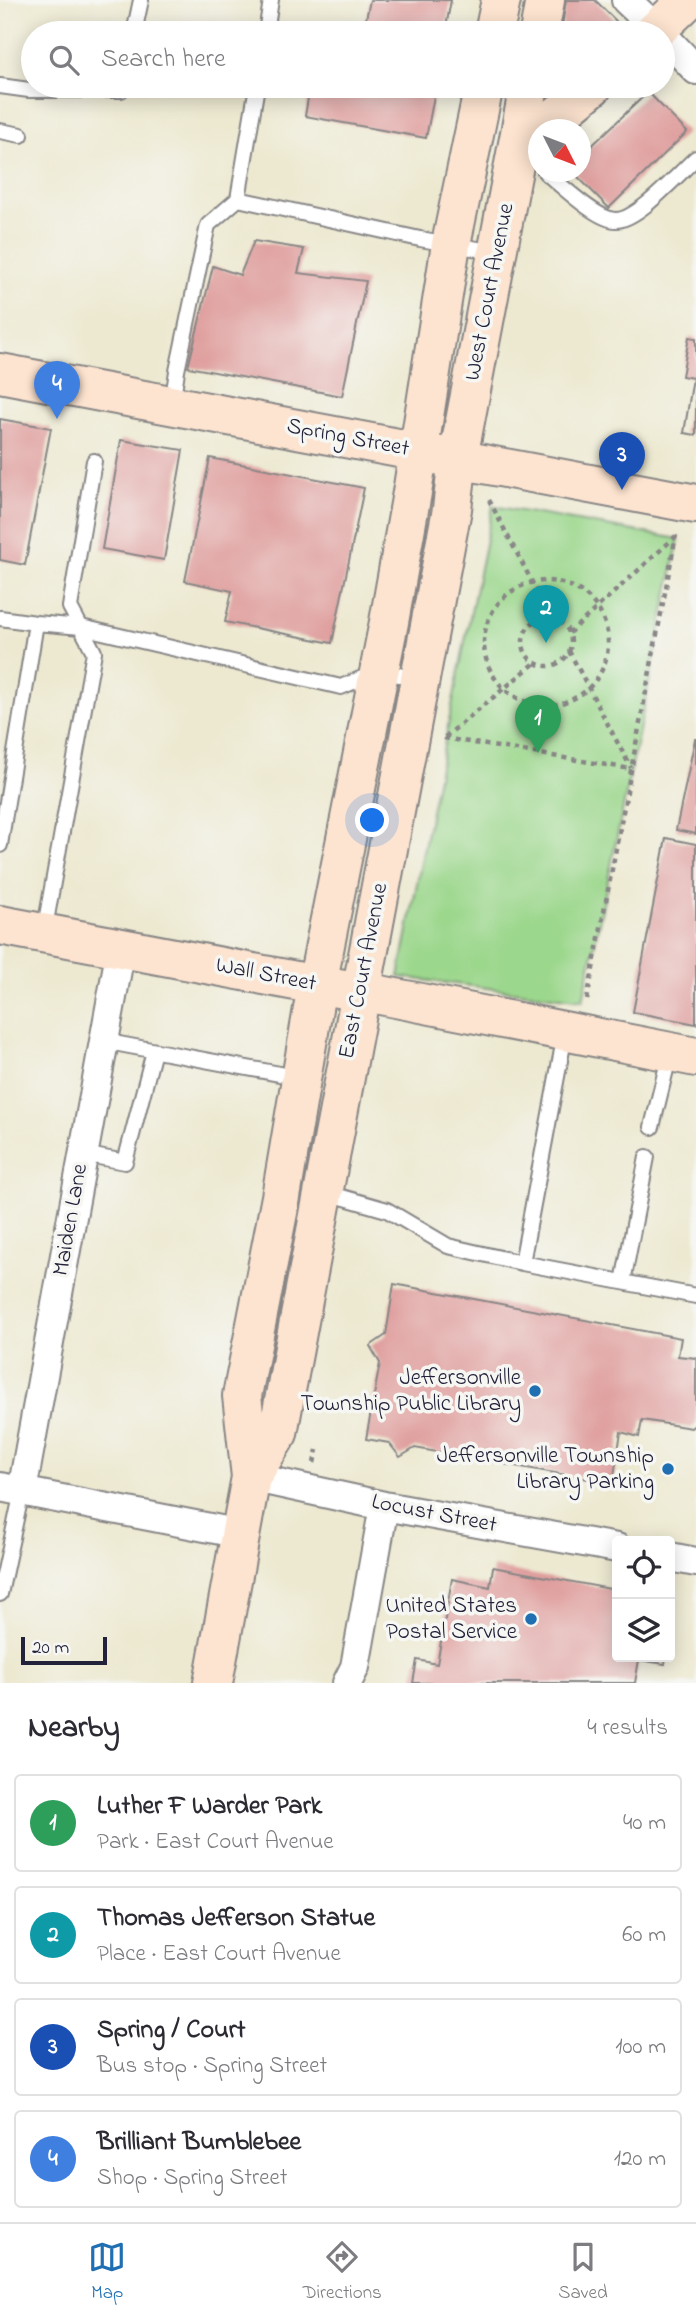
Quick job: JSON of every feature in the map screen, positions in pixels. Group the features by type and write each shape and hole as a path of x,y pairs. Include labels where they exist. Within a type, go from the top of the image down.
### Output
{"street":[{"path":"497,21 501,0"},
{"path":"541,21 545,0"},
{"path":"626,0 646,21"},
{"path":"669,21 688,0"},
{"path":"675,50 696,70"},
{"name":"West Court Avenue","path":"418,451 451,244 481,98"},
{"name":"West Court Avenue","path":"530,98 532,119"},
{"path":"562,119 582,98"},
{"name":"West Court Avenue","path":"458,458 497,252 528,165"},
{"name":"Spring Street","path":"0,373 696,504"},
{"name":"East Court Avenue","path":"213,1683 251,1477 242,1396 418,451"},
{"name":"East Court Avenue","path":"251,1477 278,1433 452,509 458,458"},
{"name":"Wall Street","path":"0,925 360,991 683,1055"},
{"name":"Maiden Lane","path":"11,1489 83,1154 121,948"},
{"name":"Locust Street","path":"251,1477 384,1506 612,1547"},
{"path":"11,1489 241,1534"},
{"path":"346,1683 355,1667 384,1506"},
{"path":"675,1558 696,1562"}],"lane":[{"path":"137,21 141,0"},
{"path":"268,21 271,0"},
{"path":"0,86 21,89"},
{"path":"172,405 208,225 238,199 255,98"},
{"path":"0,131 21,135"},
{"path":"568,182 601,215 616,220 633,215 696,158"},
{"path":"238,199 420,239 497,252"},
{"path":"44,934 94,652 70,607 94,461"},
{"path":"0,618 81,628 341,687 379,671 419,679"},
{"path":"0,845 36,623"},
{"path":"522,1264 566,1031"},
{"path":"103,1041 302,1079"},
{"path":"83,1154 125,1162 153,1051"},
{"path":"652,1127 683,1055"},
{"path":"623,1282 647,1157"},
{"path":"322,1192 387,1210 448,1246 522,1264 696,1296"},
{"path":"0,1594 11,1489"}],"path":[{"path":"489,500 551,618"},
{"path":"569,633 676,535 587,1000"},
{"path":"551,580 569,584 585,593 597,607 606,627 608,649 605,664 589,688 562,703 532,704 505,690 493,677 486,662 483,644 491,612 502,598 531,581 551,580"},
{"path":"551,618 559,621 569,633 569,651 566,657 555,665 535,663 529,659 523,645 525,631 536,620 551,618"},
{"path":"569,651 631,769"},
{"path":"535,663 444,738 631,769"}],"green space":[{"path":"493,506 679,539 583,1000 399,977"}],"building":[{"path":"370,0 451,0 447,21 366,21"},
{"path":"566,0 595,0 616,21 563,21"},
{"path":"308,98 434,98 426,138 305,116"},
{"path":"642,98 654,98 687,132 609,208 583,182 591,182 591,146"},
{"path":"254,241 304,249 298,273 366,281 342,396 188,367 213,266 240,275"},
{"path":"689,337 696,338 696,435 684,433 693,378 682,376"},
{"path":"0,419 51,428 25,565 0,560"},
{"path":"121,440 183,450 164,560 102,549"},
{"path":"210,458 364,488 332,643 225,622 232,591 185,581"},
{"path":"696,739 696,834 676,830"},
{"path":"666,838 696,844 696,1024 633,1012"},
{"name":"Jeffersonville Township Public Library","path":"394,1284 681,1338 678,1356 696,1358 696,1424 691,1428 642,1420 639,1437 621,1432 614,1476 605,1482 415,1448 400,1457 389,1443 366,1439 380,1363 370,1346 386,1335"},
{"name":"United States Postal Service","path":"493,1567 612,1589 612,1662 639,1662 635,1683 413,1683 417,1660 437,1664 452,1579 490,1587"}],"place":[{"name":"Brilliant Bumblebee","path":"57,419"},
{"name":"Spring / Court","path":"622,490"},
{"name":"Thomas Jefferson Statue","path":"546,643"},
{"name":"Luther F Warder Park","path":"538,753"},
{"name":"Jeffersonville Township Public Library","path":"535,1391"},
{"name":"Jeffersonville Township Library Parking","path":"668,1469"},
{"name":"United States Postal Service","path":"531,1619"}]}
